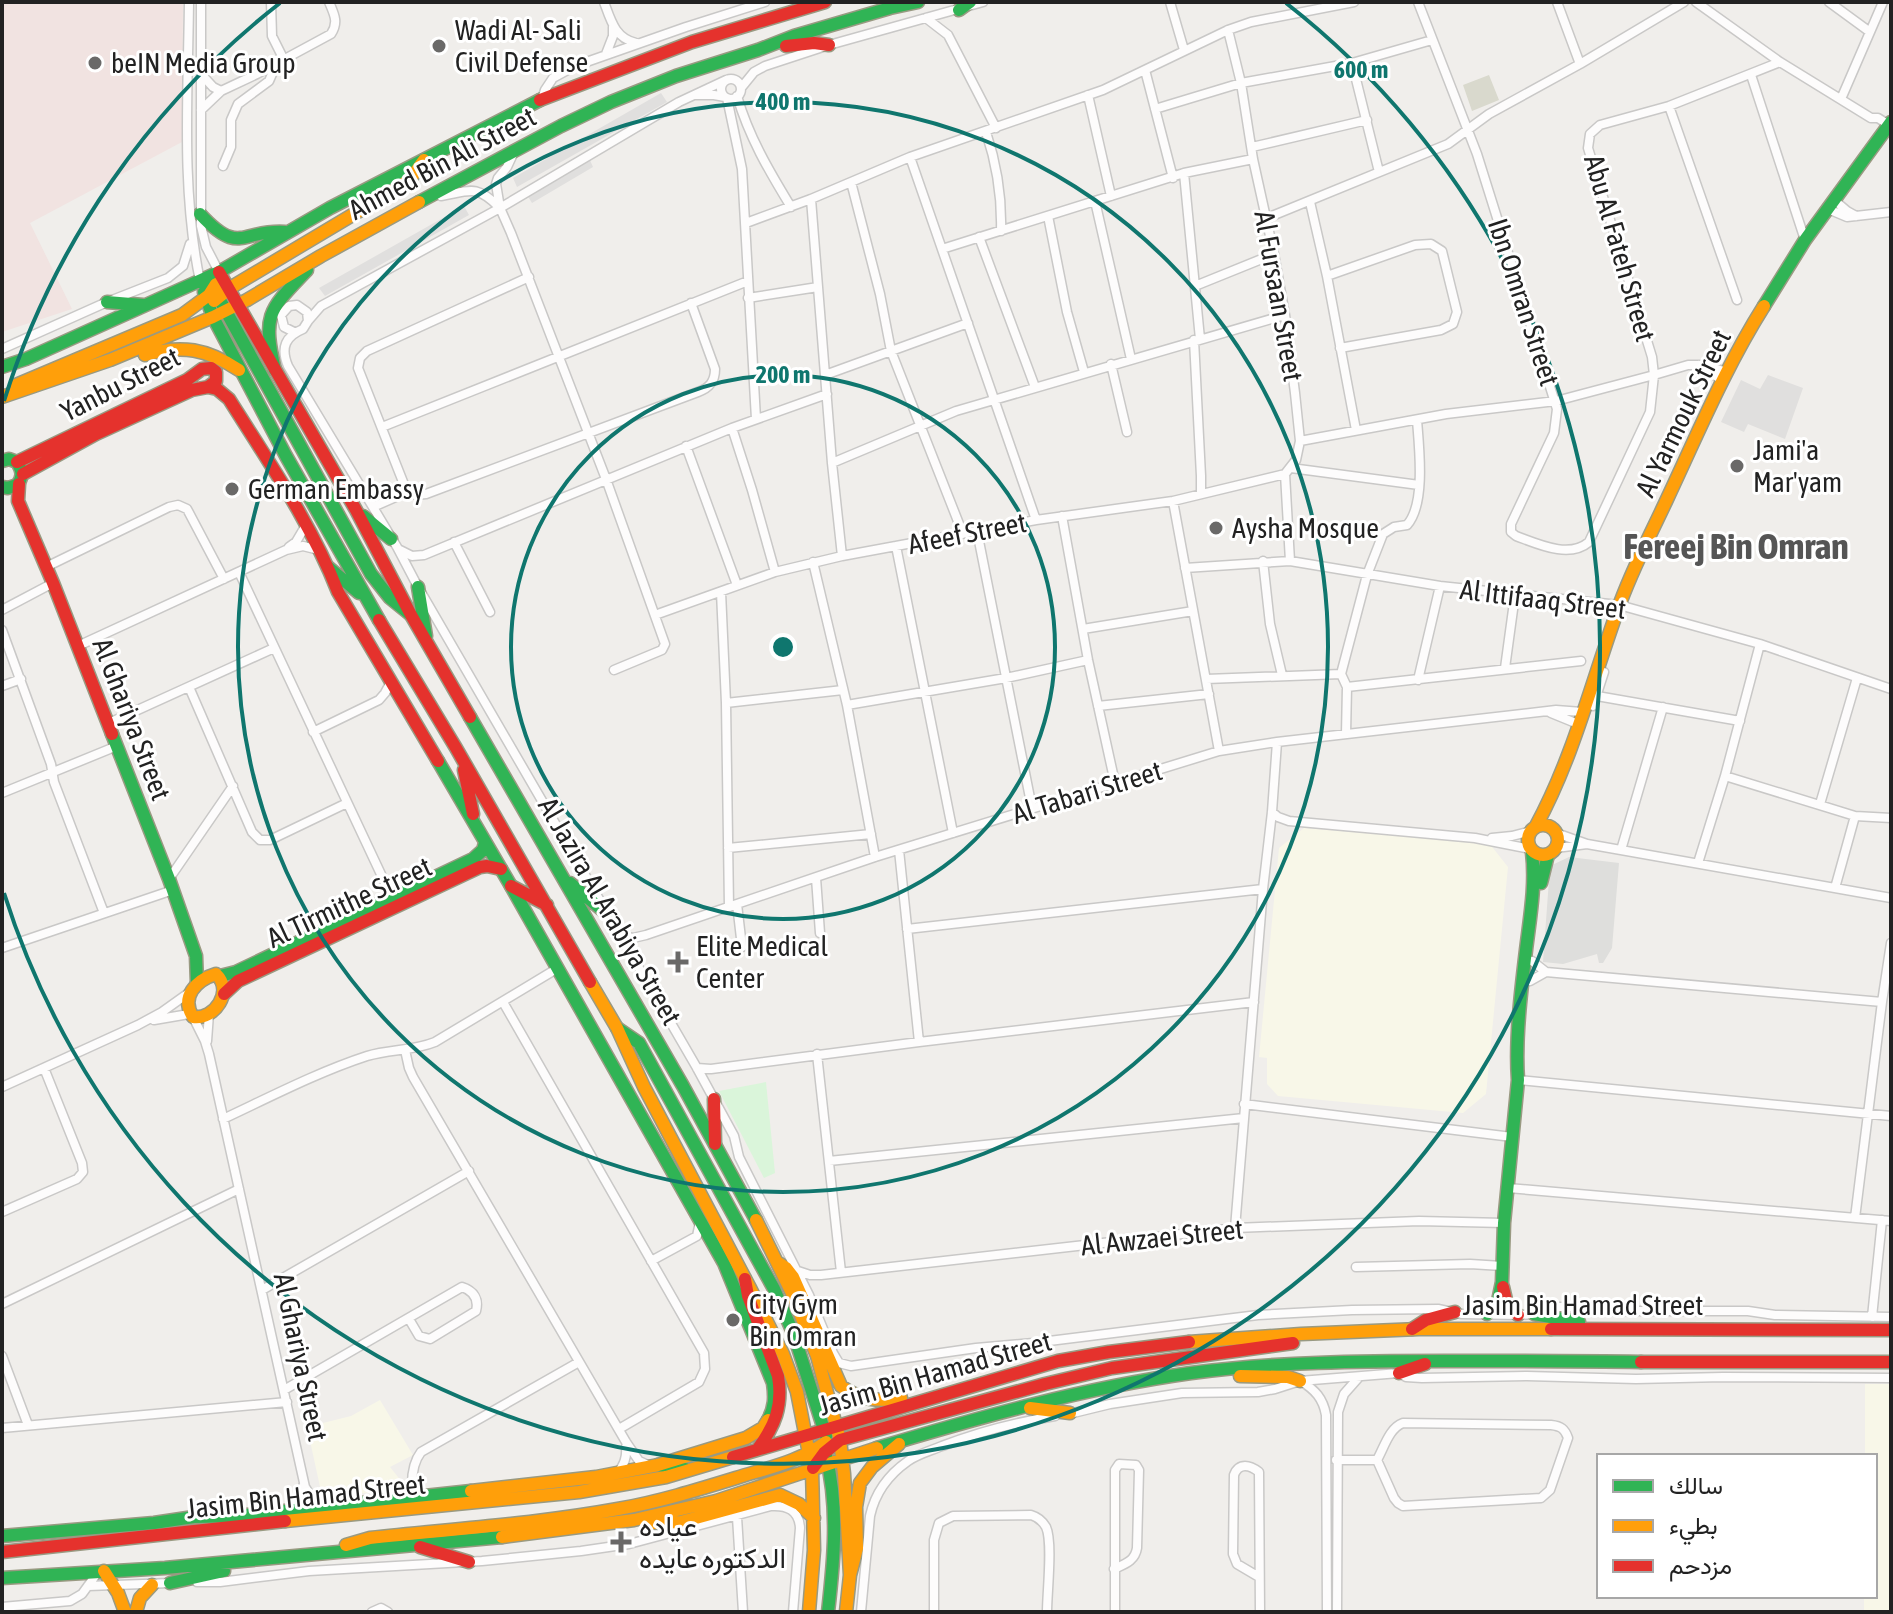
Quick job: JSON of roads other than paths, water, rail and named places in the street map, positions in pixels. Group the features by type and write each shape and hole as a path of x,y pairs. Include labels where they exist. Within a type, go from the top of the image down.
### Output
{"main road":[{"name":"Ahmed Bin Ali Street","path":"2,367 200,282 286,232 542,99 692,42 825,2"},
{"name":"Ahmed Bin Ali Street","path":"2,394 22,391 110,360 213,317 514,151 611,102 676,76 794,36 918,2"},
{"path":"758,50 799,44 829,45"},
{"name":"Al Yarmouk Street","path":"1534,829 1552,796 1584,714 1619,605 1725,376 1748,331 1805,240 1888,127"},
{"path":"2,394 28,379 182,315 212,294 230,288 401,186 427,157"},
{"path":"200,214 225,237 246,239 267,231 286,232"},
{"path":"275,370 267,327 272,310 321,256"},
{"path":"213,317 212,294 219,272"},
{"name":"Al Jazira Al Arabiya Street","path":"219,272 356,510 411,615 683,1086 759,1226 792,1293 817,1356 827,1444"},
{"path":"200,282 226,310 371,574 390,598 411,615"},
{"path":"107,302 143,305"},
{"name":"Al Jazira Al Arabiya Street","path":"213,317 239,370 368,602 617,1028 644,1087 783,1354 808,1435"},
{"path":"22,391 67,383 163,349 206,352 239,370"},
{"name":"Yanbu Street","path":"210,368 216,372 217,380 208,387 192,390 108,428 19,473 202,369 210,368"},
{"path":"208,387 224,393 234,405 297,509 338,592 511,886 701,1221"},
{"path":"286,456 297,509"},
{"path":"2,461 9,459 19,473 13,488 3,488"},
{"name":"Al Ghariya Street","path":"19,473 18,501 109,723 196,956 216,975"},
{"name":"Al Ghariya Street","path":"3,488 18,501"},
{"path":"356,510 394,543"},
{"path":"328,567 368,602"},
{"path":"416,582 426,639"},
{"path":"456,748 470,793 473,821"},
{"name":"Al Yarmouk Street","path":"1552,796 1554,831"},
{"path":"1487,1314 1498,1301 1502,1282 1512,1137 1541,879 1558,840 1554,831 1545,825 1534,829 1527,840 1535,869 1525,962 1518,1080"},
{"name":"Al Tirmithe Street","path":"224,994 238,981 473,859 483,850 485,843"},
{"path":"1531,850 1539,855 1552,852"},
{"name":"Al Tirmithe Street","path":"216,975 236,972 480,867 501,869"},
{"path":"562,875 607,914"},
{"path":"511,886 548,906"},
{"name":"Al Ghariya Street","path":"194,987 196,956"},
{"path":"216,975 226,987 224,994 209,1014 201,1018 191,1016 186,1003 194,987 203,978 216,975"},
{"path":"617,1028 639,1043 774,1289 794,1335 827,1444 833,1520 828,1612"},
{"path":"714,1099 715,1147"},
{"path":"683,1191 706,1202"},
{"name":"Jasim Bin Hamad Street","path":"2,1536 358,1504 618,1473 654,1466 746,1438 763,1428 772,1413 775,1399 773,1383 729,1274 701,1221"},
{"path":"777,1262 793,1277 837,1380 845,1390 860,1399 887,1401 990,1371 1022,1371"},
{"path":"745,1279 748,1296 778,1376 781,1400 777,1419 756,1452"},
{"path":"1502,1282 1507,1304 1518,1315"},
{"path":"1412,1329 1424,1319 1455,1312"},
{"path":"1534,1314 1587,1323 1598,1329"},
{"name":"Jasim Bin Hamad Street","path":"2,1578 248,1561 529,1534 634,1520 716,1501 812,1469 827,1444 1022,1371 1109,1352 1187,1342 1412,1329 1891,1330"},
{"path":"331,1552 370,1538 573,1516 639,1505 793,1461 827,1444 1045,1384 1112,1368 1308,1341 1348,1332"},
{"path":"1399,1373 1435,1360"},
{"name":"Jasim Bin Hamad Street","path":"843,1458 1022,1407 1114,1385 1192,1373 1324,1361 1891,1362"},
{"path":"1192,1373 1288,1377 1300,1381"},
{"path":"1022,1407 1070,1413"},
{"name":"Jasim Bin Hamad Street","path":"2,1552 579,1492 640,1483 808,1435 827,1444"},
{"path":"846,1612 857,1548 856,1507 860,1483 872,1467 906,1439"},
{"path":"827,1444 843,1458 850,1575"},
{"path":"654,1466 689,1470"},
{"path":"809,1612 814,1550 812,1469"},
{"path":"634,1520 681,1522 780,1495 799,1504 814,1518"},
{"path":"358,1504 376,1513"},
{"path":"205,1529 237,1516"},
{"path":"412,1544 469,1562"},
{"path":"170,1583 230,1570 248,1561"},
{"path":"101,1572 121,1598 125,1612"},
{"path":"136,1612 140,1598 152,1585"}],"street":[{"path":"189,2 188,182 192,236 200,282"},
{"path":"201,2 200,214 206,247 219,272"},
{"path":"223,166 231,147 231,120 238,104 269,81 280,62 272,36 271,2"},
{"path":"201,111 221,91 331,34 336,20 329,2"},
{"path":"604,2 613,26 623,38 638,43"},
{"name":"Ahmed Bin Ali Street","path":"542,99 553,78 575,66 765,2"},
{"path":"694,95 733,95 759,68 983,2"},
{"path":"1170,2 1184,50"},
{"path":"746,223 910,157 1088,95 1228,30 1251,22 1354,2"},
{"name":"Ibn Omran Street","path":"1418,2 1469,130 1556,401 1558,417 1554,433 1511,524 1511,532 1541,545 1569,551 1581,549"},
{"path":"1557,2 1580,64"},
{"path":"1696,2 1780,62 1871,118 1878,118 1888,127"},
{"path":"1829,2 1870,32"},
{"path":"1841,99 1883,2"},
{"path":"1267,218 1448,144 1489,114 1580,64 1680,3"},
{"path":"948,35 948,21 960,8"},
{"path":"926,18 948,35 996,128"},
{"path":"606,54 613,36 613,26"},
{"name":"Al Fursaan Street","path":"1228,30 1285,315 1300,441 1296,460 1288,471 1290,561"},
{"path":"1155,109 1241,83 1352,63 1432,40"},
{"name":"Abu Al Fateh Street","path":"1581,549 1589,542 1650,412 1654,375 1652,357 1588,148 1590,134 1600,125 1669,106 1780,62"},
{"path":"1352,63 1379,172"},
{"path":"1145,70 1173,178"},
{"path":"201,74 221,91"},
{"path":"1751,75 1805,240"},
{"path":"321,306 289,306 283,311 282,323 287,330 294,332 303,329 321,306 500,208 679,102 726,80 735,79 733,95 746,223 756,419"},
{"path":"726,80 721,90 733,95 758,149 791,207"},
{"path":"1088,95 1111,196"},
{"path":"1669,106 1737,300"},
{"path":"1252,147 1367,120"},
{"path":"986,132 997,169 1001,231"},
{"path":"514,151 507,167 496,180 500,208 606,479 665,644 662,650 614,670"},
{"path":"910,157 1036,520"},
{"path":"942,249 1184,173 1253,159"},
{"path":"1184,173 1195,286 1201,494"},
{"path":"851,182 880,294 891,351 963,534"},
{"path":"429,198 478,191 486,194 500,208"},
{"path":"811,199 842,556"},
{"path":"1095,201 1131,359"},
{"path":"1310,202 1356,430"},
{"path":"1831,204 1857,216 1891,212"},
{"path":"1048,216 1067,312 1084,372"},
{"path":"2,349 168,278 185,261 192,236"},
{"path":"979,237 1035,387"},
{"path":"1327,276 1415,245 1431,244 1442,251 1457,312 1453,324 1441,330 1340,348"},
{"path":"1195,286 1274,254"},
{"path":"407,492 358,368 360,358 367,351 529,277"},
{"path":"382,427 748,281"},
{"path":"748,298 818,287"},
{"path":"373,507 407,492 426,494 709,386 715,378 715,369 691,303"},
{"path":"304,308 308,321"},
{"path":"832,463 994,398 1285,315"},
{"path":"825,375 968,323"},
{"name":"Al Jazira Al Arabiya Street","path":"294,332 285,344 288,366 394,543 707,1085 734,1136 739,1157 798,1271 833,1353 842,1365"},
{"path":"1111,364 1127,432"},
{"path":"1300,441 1446,414 1556,401 1683,365 1698,365 1725,376"},
{"path":"394,543 412,556 424,555 686,446 827,394"},
{"path":"1346,734 1347,687 1341,674 1367,575 1383,534 1411,521 1419,485 1417,420"},
{"path":"732,428 775,572"},
{"path":"686,446 737,585"},
{"path":"1288,471 1419,485"},
{"name":"Afeef Street","path":"655,615 775,572 813,562 1036,520 1173,501 1288,471"},
{"path":"1173,501 1219,751"},
{"path":"46,567 178,505 187,509 224,579"},
{"path":"1062,516 1088,660 1115,783"},
{"path":"286,550 296,542 306,525"},
{"path":"977,531 1032,808"},
{"path":"454,542 490,612"},
{"path":"78,646 286,550 303,546 319,550"},
{"path":"896,546 953,833"},
{"path":"416,582 416,563 424,555"},
{"path":"1263,561 1270,624 1282,675"},
{"name":"Al Ittifaaq Street","path":"1185,568 1290,561 1440,586 1619,605 1760,644 1891,689"},
{"path":"813,562 847,705 875,857"},
{"path":"239,572 393,902"},
{"path":"2,610 53,583"},
{"path":"1418,680 1440,586"},
{"path":"721,592 728,848 733,905 742,947"},
{"path":"1505,668 1515,595"},
{"path":"1083,629 1193,611"},
{"path":"2,630 51,764 54,782 104,913"},
{"path":"1698,863 1760,644"},
{"path":"109,723 274,648"},
{"path":"847,705 1006,678 1088,660"},
{"path":"1347,687 1581,661"},
{"path":"1584,714 1597,696 1604,672"},
{"path":"1206,679 1341,674"},
{"path":"1820,804 1857,678"},
{"path":"2,686 21,679"},
{"path":"313,732 379,700 391,682"},
{"path":"189,687 252,832 260,840 270,840 347,803"},
{"path":"726,703 843,690"},
{"path":"1098,706 1209,694"},
{"path":"1597,696 1740,721"},
{"path":"1621,850 1663,707"},
{"name":"Al Tabari Street","path":"621,936 633,938 646,935 875,857 1219,751 1542,712 1564,710 1584,714"},
{"path":"1235,1228 1277,742"},
{"path":"2,793 117,746"},
{"path":"1725,776 1855,816 1891,818"},
{"path":"2,948 104,913 171,884 233,786"},
{"path":"1272,812 1289,821 1487,840 1531,850"},
{"path":"1835,888 1855,816"},
{"path":"1270,832 1289,821"},
{"path":"1487,840 1534,829"},
{"path":"1554,831 1587,844 1891,898"},
{"path":"728,848 871,834"},
{"path":"1552,852 1587,844"},
{"path":"899,850 919,1042"},
{"path":"816,878 820,933"},
{"path":"907,929 1263,889"},
{"path":"631,954 646,935"},
{"path":"1855,1218 1891,943"},
{"path":"1532,961 1546,972 1882,1002"},
{"path":"223,1119 361,1058 435,1042 558,968"},
{"path":"1530,981 1546,972"},
{"path":"2,1087 138,1025 170,1007 194,987"},
{"path":"503,1002 704,1353 705,1369 699,1382 619,1429"},
{"path":"697,1068 718,1068 1254,1002"},
{"name":"Al Ghariya Street","path":"209,1014 209,1054"},
{"path":"138,1025 163,1018 191,1016"},
{"name":"Al Ghariya Street","path":"191,1016 209,1054 307,1491 326,1507"},
{"path":"405,1050 413,1077 626,1442 639,1461 654,1466"},
{"path":"817,1054 841,1272"},
{"path":"2,1212 77,1179 83,1172 44,1068"},
{"path":"707,1085 710,1075 718,1068"},
{"path":"1518,1080 1891,1116"},
{"path":"1244,1104 1512,1137"},
{"path":"829,1161 1244,1118"},
{"path":"262,1290 469,1171"},
{"path":"1508,1188 1887,1221 1872,1317"},
{"path":"2,1304 239,1189"},
{"path":"651,1261 697,1236 701,1221"},
{"name":"Al Awzaei Street","path":"798,1271 821,1275 1235,1228 1419,1221 1504,1223"},
{"path":"1356,1267 1502,1266"},
{"path":"809,1295 821,1275"},
{"path":"284,1390 462,1287 475,1296 478,1304 476,1311 430,1339 419,1336 409,1319"},
{"name":"Jasim Bin Hamad Street","path":"842,1365 1258,1315 1438,1309 1462,1314 1518,1315 1534,1314 1550,1308 1577,1307 1612,1311 1748,1311 1775,1315 1891,1317"},
{"path":"2,1356 28,1425"},
{"path":"413,1498 412,1474 415,1460 421,1452 579,1362"},
{"path":"861,1612 870,1516 886,1481 911,1459 1022,1421 1182,1393 1258,1392 1300,1381 1399,1373 1406,1377 1422,1378 1891,1378"},
{"path":"1337,1612 1338,1419 1340,1403 1348,1387 1359,1377"},
{"path":"1300,1381 1315,1390 1325,1406 1327,1612"},
{"path":"2,1428 287,1402"},
{"path":"1403,1423 1551,1425 1559,1426 1568,1438 1550,1490 1536,1499 1403,1506 1394,1498 1377,1460 1393,1430 1403,1423"},
{"path":"618,1473 627,1455 626,1442"},
{"path":"1327,1460 1377,1460"},
{"path":"1114,1569 1130,1561 1136,1554 1139,1470 1133,1464 1119,1464 1116,1467 1114,1569 1115,1612"},
{"path":"1259,1577 1237,1564 1233,1554 1234,1475 1240,1466 1259,1472 1260,1612"},
{"name":"Al Ghariya Street","path":"290,1510 305,1483"},
{"path":"88,1586 220,1582 309,1571 469,1562 581,1551 629,1544 771,1506 789,1508 798,1517 800,1528 793,1612"},
{"path":"934,1612 934,1540 939,1523 953,1516 1031,1515 1044,1523 1049,1539 1047,1612"},
{"path":"737,1517 743,1612"},
{"path":"1327,1559 1337,1559"},
{"path":"2,1607 70,1601 82,1594 101,1572"},
{"path":"372,1612 381,1608 388,1612"}],"place":[{"name":"Wadi Al- Sali Civil Defense","path":"439,46"},
{"name":"beIN Media Group","path":"95,63"},
{"name":"Jami'a Mar'yam","path":"1737,466"},
{"name":"German Embassy","path":"232,489"},
{"name":"Aysha Mosque","path":"1216,528"},
{"name":"Elite Medical Center","path":"678,962"},
{"name":"City Gym Bin Omran","path":"733,1320"},
{"name":"عياده الدكتوره عايده","path":"621,1542"}],"district":[{"name":"Fereej Bin Omran","path":"1736,546"}]}
